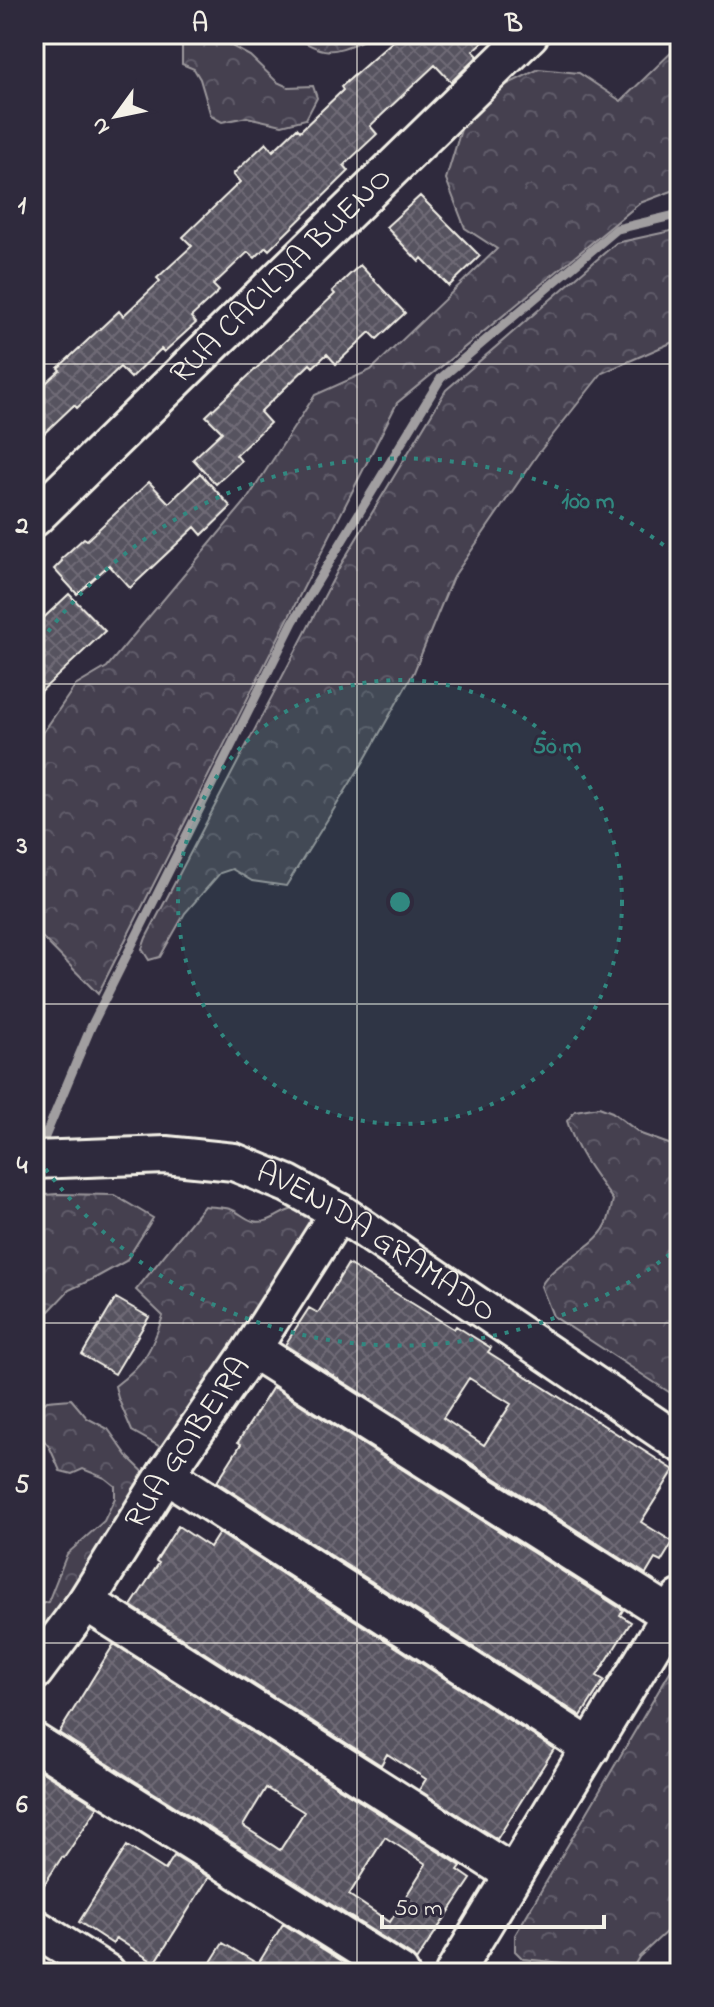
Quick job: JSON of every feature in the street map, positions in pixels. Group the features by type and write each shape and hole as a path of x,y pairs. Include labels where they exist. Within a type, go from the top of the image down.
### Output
{"street":[{"name":"RUA CACILDA BUENO","path":"34,518 530,34"},
{"name":"AVENIDA GRAMADO","path":"48,1160 166,1155 234,1162 288,1184 339,1212 680,1443"},
{"name":"RUA GOIBEIRA","path":"34,1672 86,1602 166,1474 252,1349 339,1212"},
{"path":"252,1349 675,1606 454,1973"},
{"path":"166,1474 591,1748"},
{"path":"86,1602 513,1874"},
{"path":"34,1742 400,1973"},
{"path":"34,1927 107,1973"}],"green space":[{"path":"187,34 210,34 250,56 277,82 288,87 313,86 317,98 306,119 282,125 247,117 222,122 211,116 200,79 194,69 182,64 182,39"},
{"path":"292,34 373,34 339,49 323,50"},
{"path":"680,44 680,188 640,203 397,403 98,994 34,929 34,741 40,737 75,686 107,667 246,501 315,395 371,370 497,249 465,228 446,179 469,103 539,69 579,73 621,101"},
{"path":"680,229 680,339 602,373 537,455 452,579 414,672 364,761 286,886 252,881 232,869 220,873 185,913 160,957 149,960 142,949 146,938 340,566 446,390 616,243"},
{"path":"599,1107 612,1112 641,1134 680,1148 680,1389 675,1396 553,1316 541,1286 555,1269 600,1234 608,1219 613,1200 580,1152 567,1121 575,1111"},
{"path":"114,1195 153,1218 126,1261 69,1290 34,1327 34,1196"},
{"path":"204,1206 230,1209 250,1220 262,1222 293,1209 300,1210 314,1225 166,1450 132,1431 115,1386 146,1356 163,1316 136,1290"},
{"path":"71,1399 87,1418 108,1429 129,1458 156,1484 34,1686 34,1606 48,1602 67,1554 104,1521 115,1498 115,1486 105,1478 83,1469 72,1474 60,1471 50,1448 34,1428 34,1413 47,1401"},
{"path":"680,1659 680,1900 666,1932 639,1957 630,1973 576,1973 573,1964 523,1959 515,1951 515,1935"}],"building":[{"path":"401,34 492,34 473,51 478,56 451,82 435,65 370,126 377,134 344,165 349,171 269,250 266,247 255,258 248,252 213,285 219,291 191,317 196,323 164,352 161,349 131,378 120,367 34,443 34,394 119,311 123,316 160,281 157,278 192,246 183,237 240,182 233,174 266,143 273,151 297,128 300,131 343,90 341,87"},
{"path":"420,196 480,256 449,286 422,258 419,262 386,227"},
{"path":"360,265 405,313 377,339 370,332 336,364 327,354 313,367 310,364 260,412 270,423 236,455 241,461 216,484 193,459 222,432 206,416 335,294 332,291"},
{"path":"200,473 231,507 202,535 195,527 130,588 109,565 77,594 54,569 61,559 84,538 87,540 149,482 169,503"},
{"path":"69,594 105,631 34,698 34,627"},
{"path":"348,1264 491,1348 488,1352 674,1470 641,1522 673,1542 661,1562 655,1559 646,1574 285,1345 309,1308 318,1313","holes":["469,1378 511,1404 484,1445 443,1418"]},
{"path":"116,1298 149,1317 115,1374 82,1355"},
{"path":"273,1387 623,1610 620,1615 631,1622 597,1676 604,1680 581,1716 217,1482"},
{"path":"178,1526 210,1547 219,1533 554,1749 497,1839 419,1790 426,1779 387,1754 381,1765 131,1606"},
{"path":"114,1644 461,1866 458,1870 471,1879 416,1961 59,1733","holes":["266,1788 304,1812 280,1850 243,1826","385,1837 426,1864 390,1922 349,1895"]},
{"path":"36,1768 98,1807 34,1900 34,1771"},
{"path":"127,1846 165,1870 174,1856 209,1877 155,1963 116,1938 113,1944 79,1922"},
{"path":"283,1924 361,1973 204,1973 223,1943 258,1964"}],"waterway":[{"path":"39,1151 91,1027 293,622 441,378 617,229 680,214"}]}
